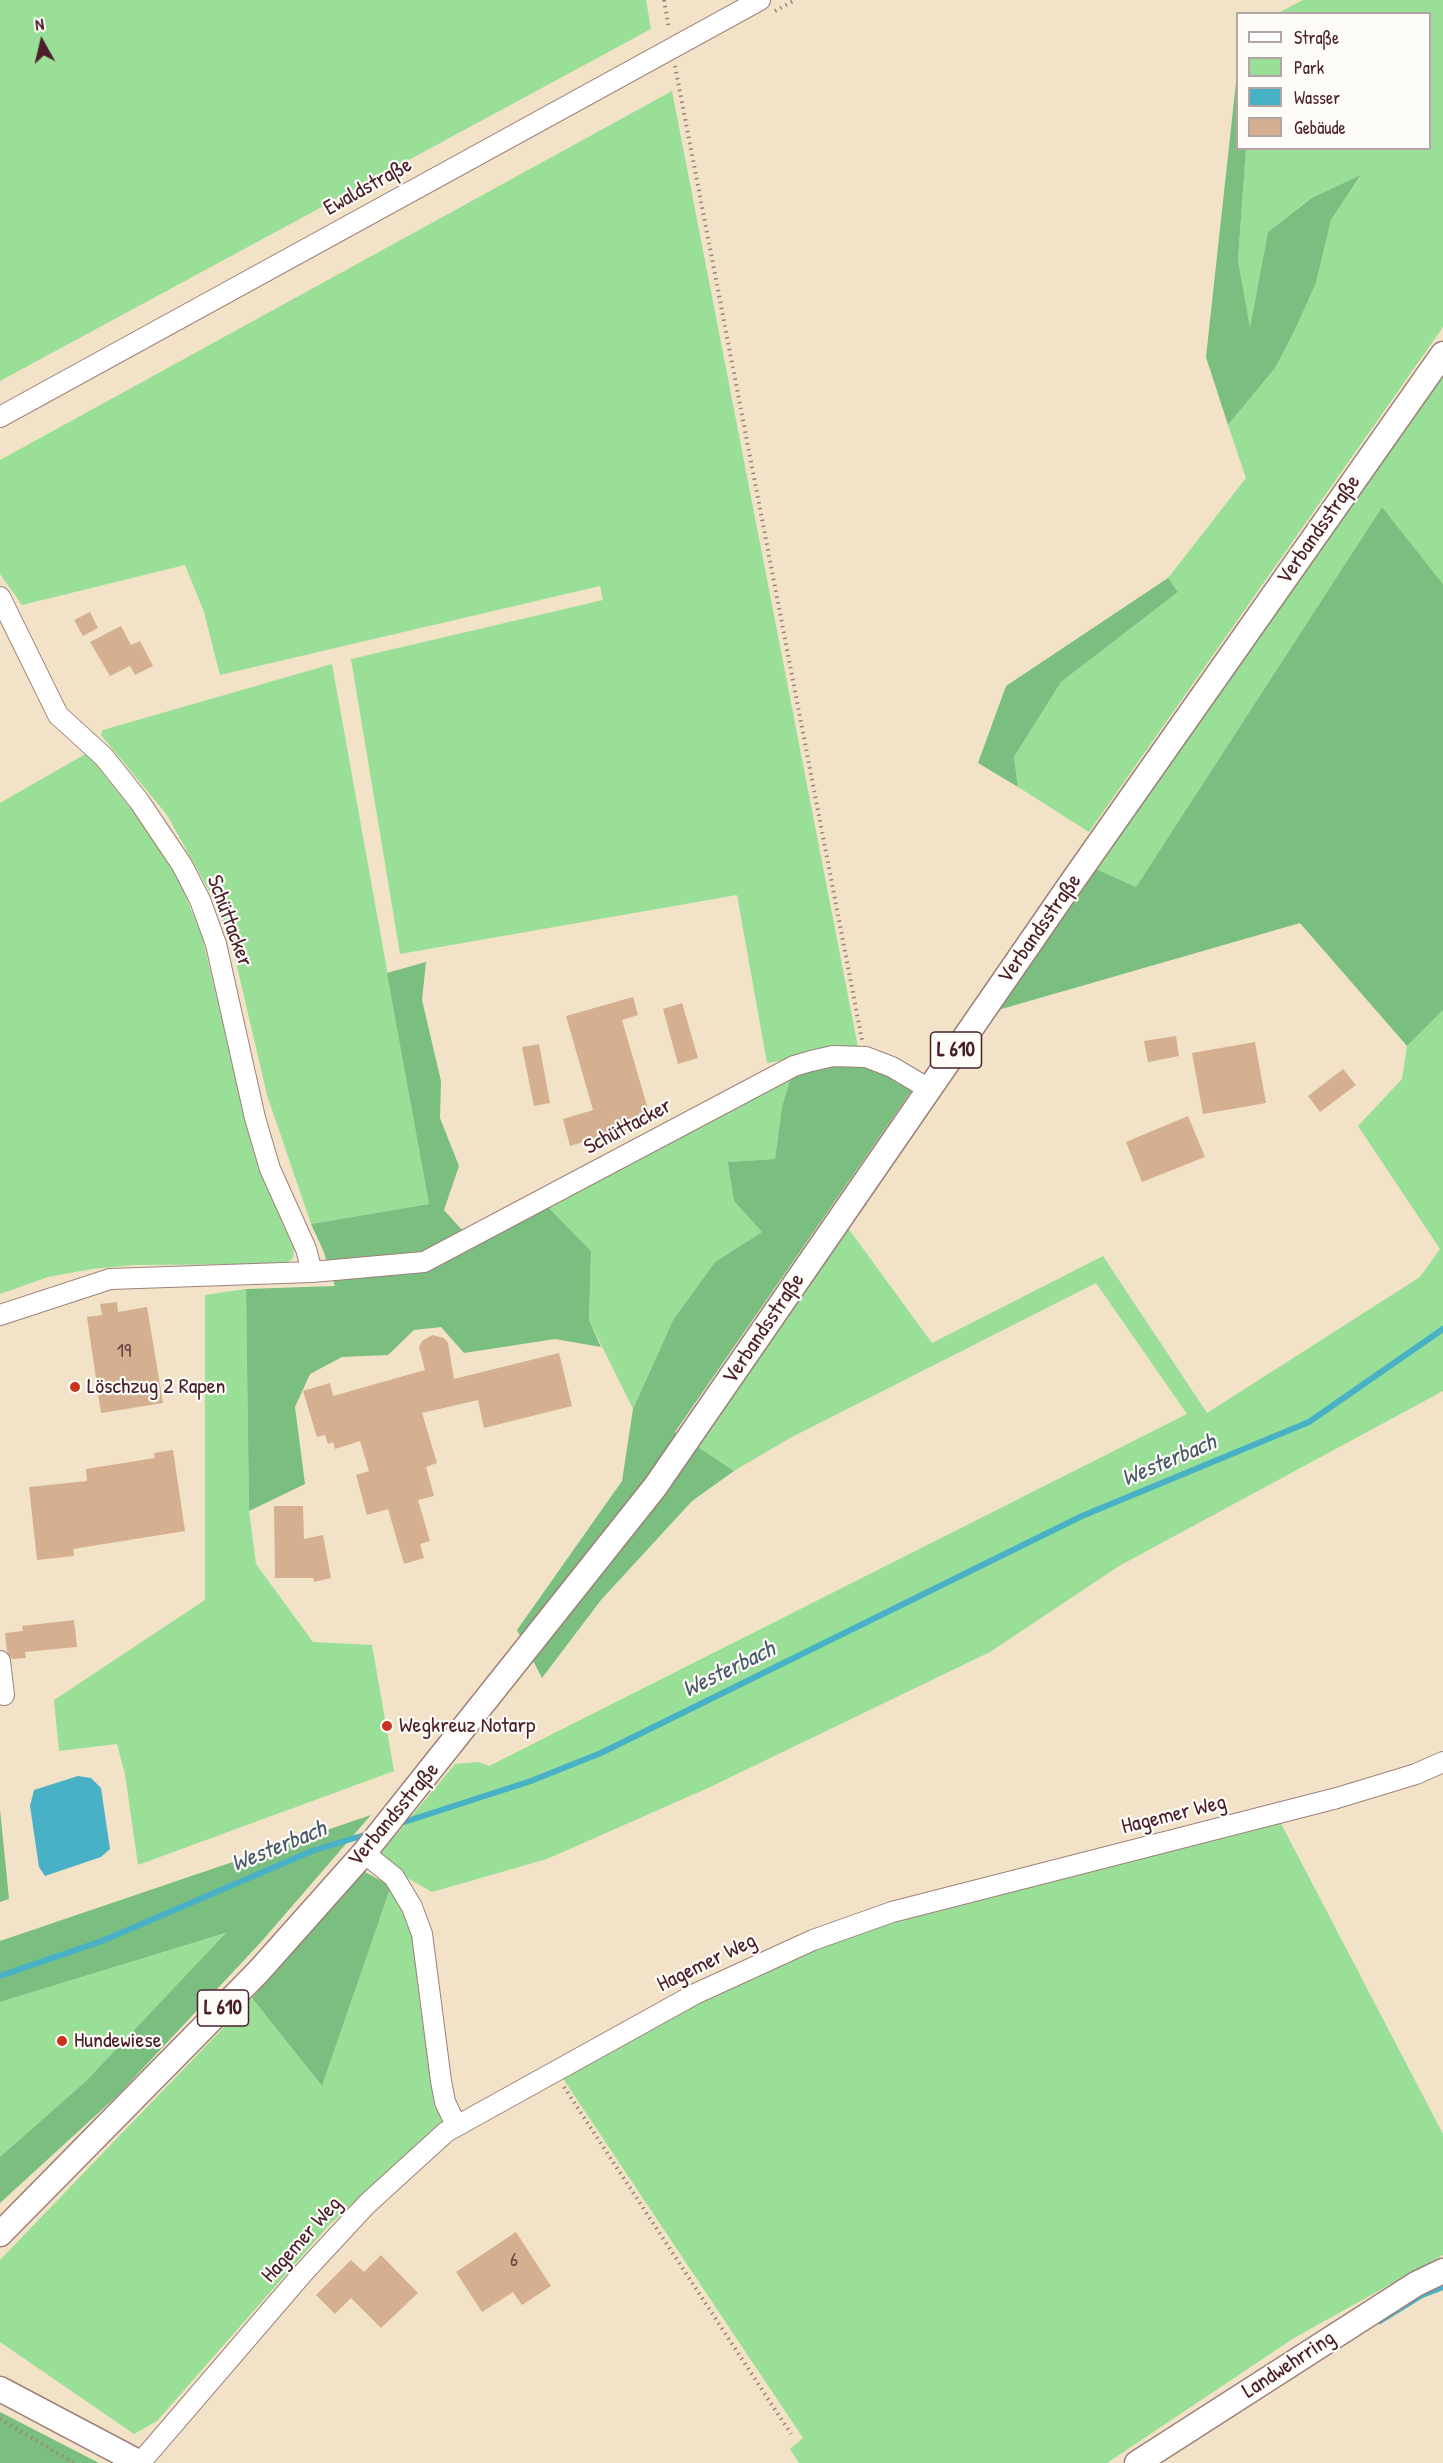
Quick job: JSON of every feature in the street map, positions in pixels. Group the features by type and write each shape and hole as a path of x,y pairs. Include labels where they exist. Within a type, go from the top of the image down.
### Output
{"main road":[{"name":"Verbandsstraße","path":"0,2234 259,1971 393,1817 656,1487 929,1089 1443,354"},
{"name":"Landwehrring","path":"1137,2463 1416,2284 1443,2271"},
{"path":"0,2389 140,2463"}],"street":[{"name":"Ewaldstraße","path":"0,417 760,0"},
{"name":"Schüttacker","path":"0,597 58,715 104,757 139,801 182,865 200,900 219,955 255,1118 270,1169 306,1249 312,1272"},
{"name":"Schüttacker","path":"0,1315 110,1280 312,1272 424,1262 794,1066 833,1056 866,1057 892,1067 929,1089"},
{"path":"0,1661 4,1695"},
{"name":"Hagemer Weg","path":"140,2463 304,2272 359,2212 456,2125 695,1994 813,1940 882,1915 1336,1798 1416,1774 1443,1762"},
{"path":"370,1844 412,1907 422,1934 441,2081 445,2102 456,2125"}],"path":[{"path":"675,66 866,1057"},
{"path":"554,2071 791,2434"},
{"path":"0,2419 74,2463"}],"green space":[{"path":"0,0 646,0 651,29 0,381"},
{"path":"1303,0 1443,0 1443,327 1089,832 1018,787 1014,757 1061,682 1178,592 1168,578 1246,478 1228,425 1275,368 1316,283 1331,220 1361,176 1308,200 1268,232 1250,330 1238,260 1246,150 1431,150 1431,12 1280,12"},
{"path":"1236,82 1236,150 1246,150 1238,260 1250,328 1268,232 1310,199 1361,175 1331,220 1316,283 1275,368 1228,425 1206,357"},
{"path":"672,91 858,1047 767,1063 737,895 400,954 351,659 603,600 600,586 220,675 204,612 185,565 22,605 0,574 0,460"},
{"path":"1443,375 1443,584 1382,507 1136,887 1096,869"},
{"path":"1382,507 1443,584 1443,1010 1407,1046 1300,923 998,1010 1096,869 1136,887"},
{"path":"1168,578 1178,592 1061,682 1014,757 1018,787 978,763 1006,686"},
{"path":"332,664 429,1204 311,1224 267,1095 232,945 212,896 167,815 101,735 103,730"},
{"path":"87,753 153,837 178,878 202,936 253,1150 294,1249 293,1258 286,1264 136,1265 92,1269 48,1277 0,1294 0,803"},
{"path":"426,962 422,1000 441,1081 440,1118 459,1166 444,1210 463,1231 546,1205 591,1251 589,1320 601,1347 555,1339 464,1353 441,1327 414,1330 388,1355 342,1357 310,1374 295,1407 305,1484 249,1511 246,1289 335,1286 323,1250 311,1224 429,1204 387,973"},
{"path":"1443,1010 1443,1391 1119,1566 990,1652 708,1788 547,1859 432,1892 404,1876 381,1853 455,1764 478,1762 489,1766 1187,1414 1096,1283 790,1438 734,1471 695,1446 848,1228 932,1343 1103,1256 1207,1413 1420,1277 1440,1249 1358,1126 1402,1079 1407,1046"},
{"path":"852,1061 878,1066 914,1087 675,1432 734,1471 692,1501 601,1600 542,1678 517,1630 622,1481 633,1409 673,1320 715,1262 762,1232 734,1201 728,1162 775,1159 782,1107 794,1066"},
{"path":"794,1066 782,1107 775,1159 729,1162 734,1201 762,1232 715,1262 673,1320 633,1409 589,1320 591,1251 546,1205"},
{"path":"246,1289 249,1511 256,1564 313,1642 372,1645 394,1771 138,1865 125,1774 117,1744 59,1751 54,1700 205,1600 205,1295"},
{"path":"0,1809 9,1899 0,1902"},
{"path":"371,1815 261,1942 118,2095 0,2203 0,2157 87,2080 226,1933 0,2002 0,1941"},
{"path":"1277,1816 1443,2134 1443,2255 1294,2338 1107,2463 799,2463 790,2449 803,2438 562,2077 699,1997 816,1945 894,1918"},
{"path":"363,1871 391,1886 322,2086 252,1998"},
{"path":"391,1886 417,1937 446,2121 330,2224 157,2421 134,2434 0,2342 0,2260 252,1998 322,2086"},
{"name":"Hundewiese","path":"227,1933 87,2080 0,2157 0,2002"},
{"path":"0,2412 99,2463 0,2463"}],"water":[{"path":"78,1776 91,1778 101,1788 110,1849 101,1857 45,1876 39,1867 30,1806 34,1790"}],"building":[{"path":"90,612 98,628 83,636 74,620"},
{"path":"121,626 131,645 140,641 153,666 135,675 130,666 110,676 90,642"},
{"path":"633,997 638,1015 622,1020 652,1123 570,1146 563,1119 593,1110 566,1016"},
{"path":"682,1003 698,1058 678,1064 663,1009"},
{"path":"1176,1036 1179,1056 1148,1062 1144,1041"},
{"path":"1255,1042 1266,1103 1203,1114 1192,1053"},
{"path":"539,1044 550,1103 534,1106 522,1047"},
{"path":"1343,1069 1356,1085 1320,1112 1308,1096"},
{"path":"1188,1116 1205,1157 1142,1182 1126,1142"},
{"name":"Löschzug 2 Rapen","path":"117,1302 118,1312 147,1307 163,1403 101,1413 87,1317 102,1315 100,1304"},
{"path":"432,1335 444,1338 448,1343 454,1379 559,1353 572,1406 484,1428 478,1400 422,1413 437,1463 426,1467 434,1496 418,1500 430,1541 420,1544 424,1558 404,1564 388,1509 367,1515 356,1475 369,1471 360,1441 335,1449 333,1442 328,1444 325,1435 317,1437 303,1391 330,1383 333,1396 425,1370 419,1347 422,1341"},
{"path":"173,1450 185,1531 73,1549 74,1556 37,1560 29,1487 87,1481 86,1469 155,1458 154,1453"},
{"path":"274,1506 303,1506 304,1539 323,1535 331,1578 314,1582 313,1578 275,1578"},
{"path":"74,1620 77,1647 25,1652 26,1658 12,1659 7,1651 5,1633 23,1631 22,1626"},
{"path":"516,2232 551,2286 522,2305 513,2292 482,2312 456,2272"},
{"path":"381,2255 418,2293 381,2328 351,2298 335,2314 316,2295 351,2260 364,2272"}],"waterway":[{"name":"Westerbach","path":"398,1824 531,1781 601,1753 1082,1516 1309,1422 1443,1329"},
{"name":"Westerbach","path":"0,1976 102,1941 312,1851 371,1833"},
{"path":"1380,2321 1422,2295 1443,2287"}],"place":[{"name":"Löschzug 2 Rapen","path":"75,1387"},
{"name":"Wegkreuz Notarp","path":"387,1726"},
{"name":"Hundewiese","path":"62,2041"}]}
